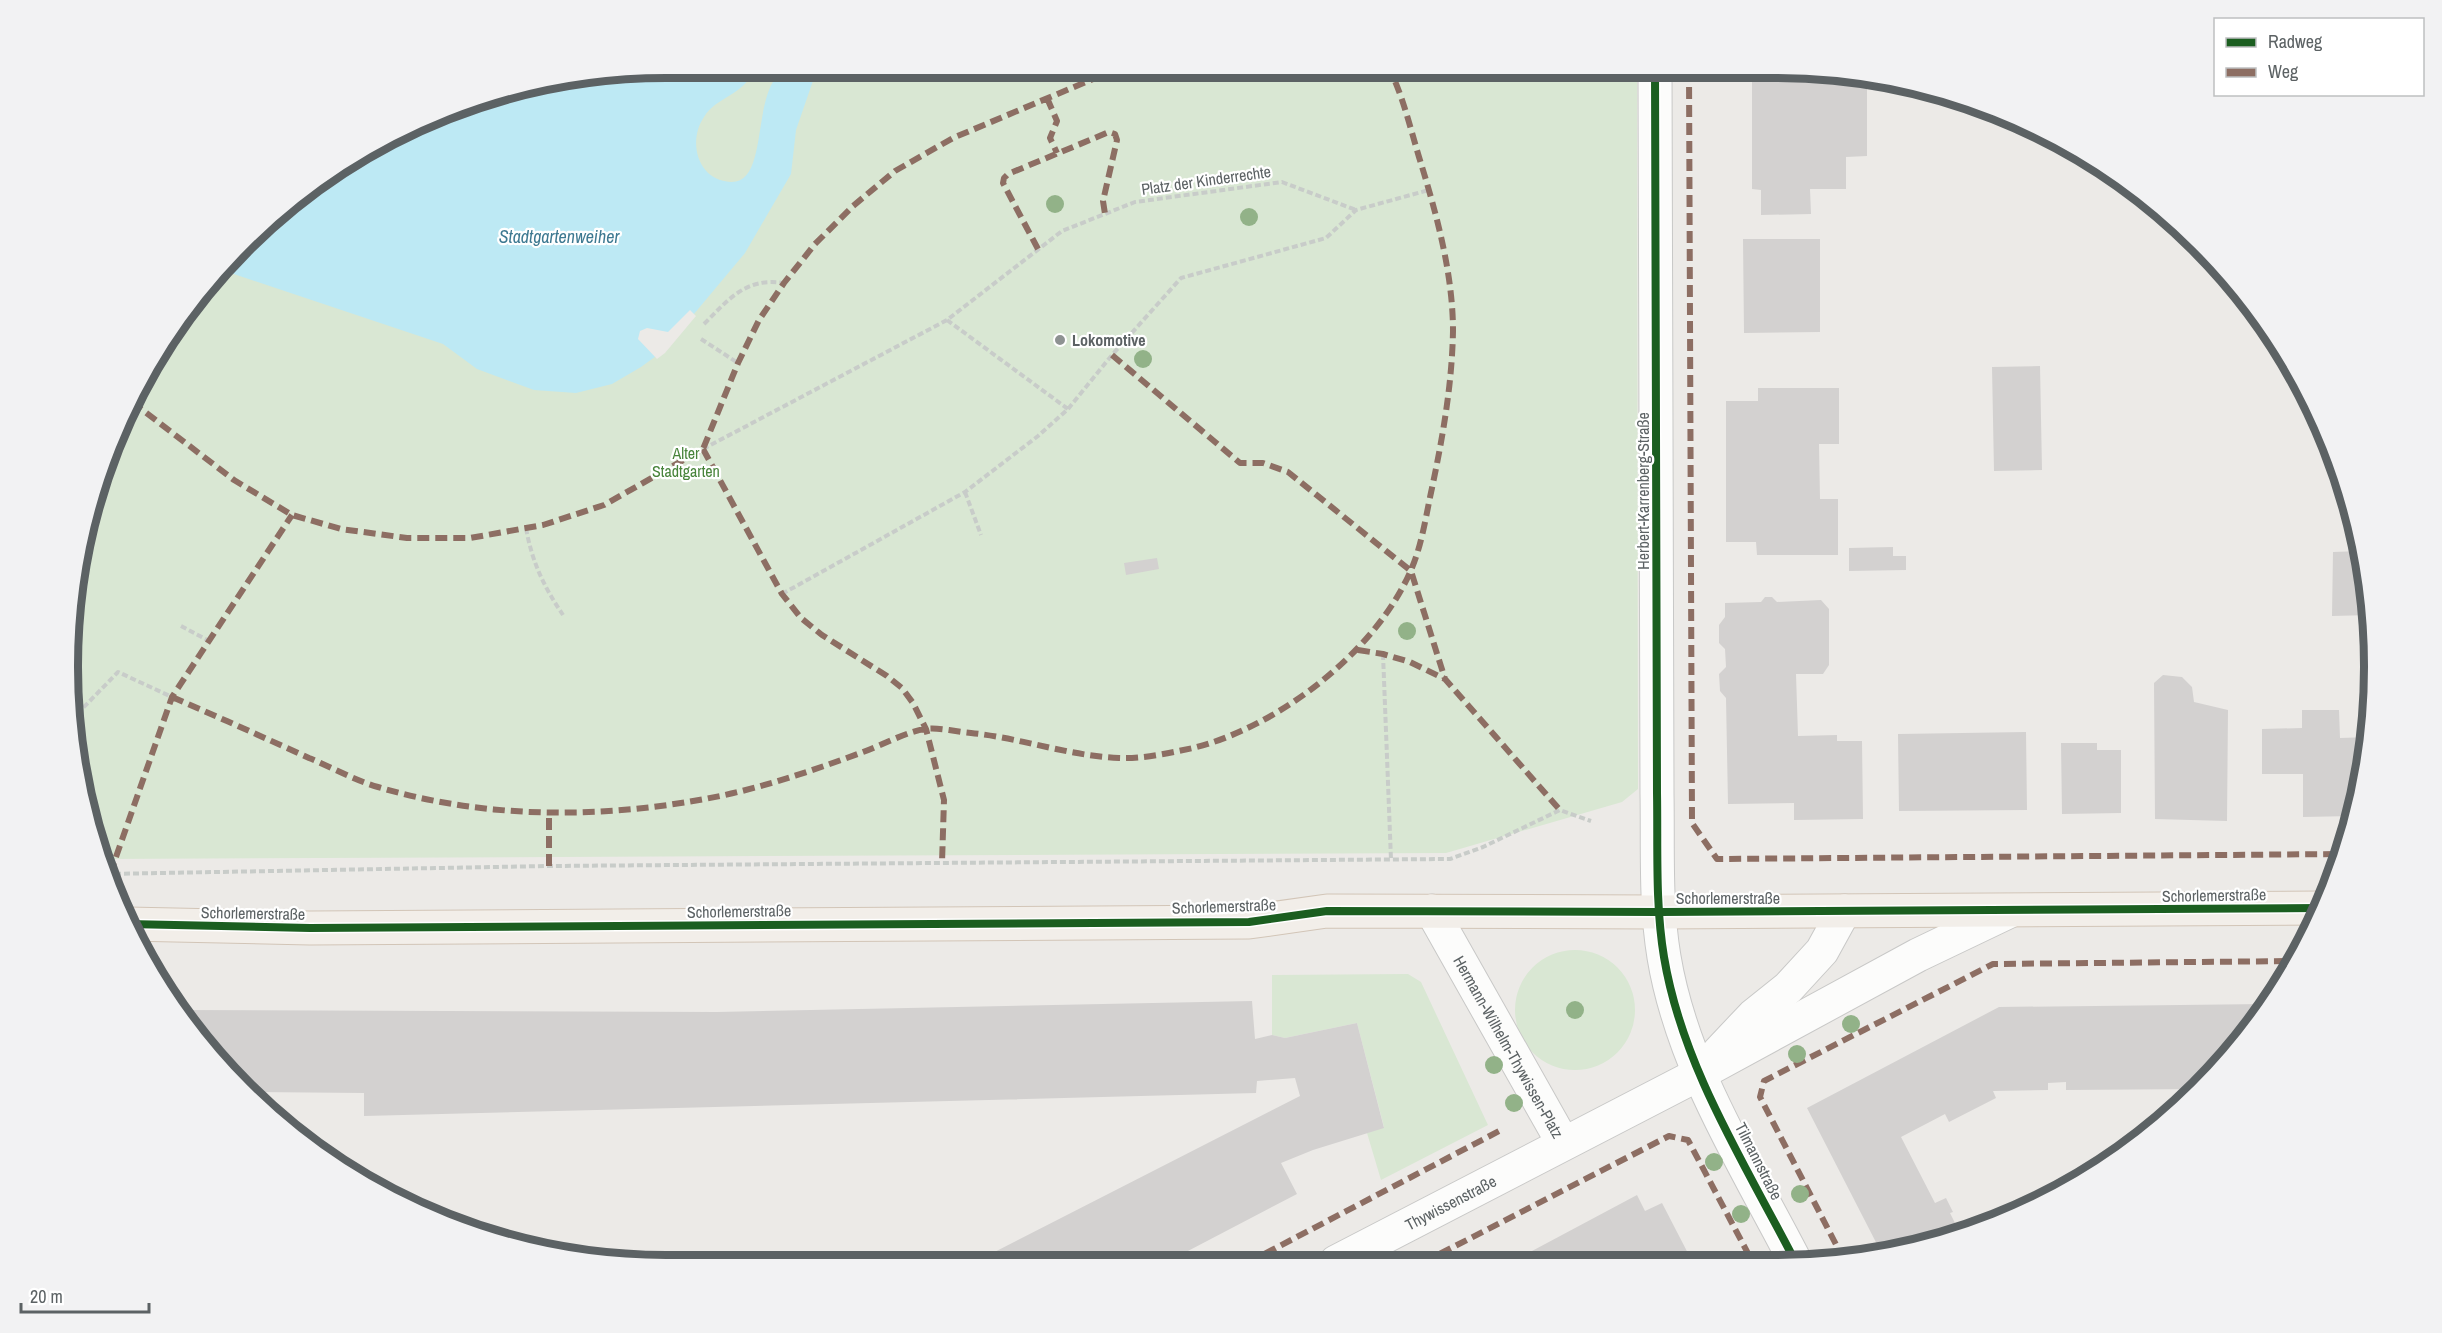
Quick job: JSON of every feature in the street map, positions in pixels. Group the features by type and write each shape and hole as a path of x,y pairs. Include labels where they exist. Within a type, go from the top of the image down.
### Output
{"main road":[{"name":"Schorlemerstraße","path":"138,924 322,928 1249,922 1327,911 1660,912 2312,908"}],"street":[{"name":"Herbert-Karrenberg-Straße","path":"1655,78 1657,781 1660,912"},
{"name":"Hermann-Wilhelm-Thywissen-Platz","path":"1432,911 1563,1143 1699,1074 1918,955 2010,910"},
{"name":"Hermann-Wilhelm-Thywissen-Platz","path":"1699,1074 1753,1016 1788,988 1822,951 1844,911"},
{"path":"1660,912 1664,956 1670,984 1699,1074"},
{"name":"Tilmannstraße","path":"1699,1074 1793,1255"},
{"name":"Thywissenstraße","path":"1349,1255 1563,1143"}],"path":[{"path":"782,594 966,492 1038,436 1068,409 1112,355 1181,278 1326,238 1356,210 1429,190"},
{"path":"704,324 747,286 768,280 784,283"},
{"path":"947,320 1068,409"},
{"path":"701,339 738,363"},
{"path":"966,492 981,535"},
{"path":"526,528 538,575 563,615"},
{"path":"181,626 209,641"},
{"path":"1383,654 1391,860"},
{"path":"79,707 82,709 118,672 172,697"},
{"path":"116,874 560,866 1450,859 1484,847 1560,810 1591,821"}],"green space":[{"name":"Alter Stadtgarten","path":"1637,78 1638,789 1622,802 1446,853 110,859 89,781 79,705 79,628 89,552 109,477 139,406 177,340 224,278 278,224 340,177 406,139 477,109 552,89 628,79"},
{"path":"1575,950 1598,955 1617,968 1630,987 1635,1010 1630,1033 1617,1052 1598,1065 1575,1070 1552,1065 1533,1052 1520,1033 1515,1010 1520,987 1533,968 1552,955"},
{"path":"1408,974 1421,982 1488,1125 1381,1180 1367,1133 1384,1127 1357,1023 1285,1038 1272,1035 1272,975"}],"water":[{"name":"Stadtgartenweiher","path":"750,78 737,91 709,110 699,127 696,138 696,148 703,168 720,180 731,182 744,178 752,167 763,110 768,92 775,78 814,78 796,130 791,174 745,253 663,351 641,367 612,384 576,393 534,390 477,369 443,344 229,272 278,224 340,177 406,139 477,109 552,89 590,83 628,79"}],"pier":[{"path":"690,310 696,316 665,353 657,359 638,339 640,331 647,328 668,332"}],"building":[{"path":"1752,78 1814,79 1867,85 1867,156 1846,157 1846,189 1810,189 1811,214 1761,215 1761,190 1752,189"},
{"path":"1743,239 1820,239 1820,332 1744,333"},
{"path":"2040,366 2042,470 1994,471 1992,367"},
{"path":"1758,388 1839,388 1839,444 1819,444 1820,499 1838,499 1838,555 1757,555 1756,542 1726,542 1726,401 1758,401"},
{"path":"1893,547 1893,556 1906,556 1906,570 1849,571 1849,548"},
{"path":"2353,551 2362,615 2332,616 2333,552"},
{"path":"1157,558 1159,569 1126,575 1124,563"},
{"path":"1765,597 1772,597 1777,602 1821,600 1829,609 1829,665 1823,674 1796,674 1798,736 1837,735 1837,741 1862,741 1863,819 1794,820 1794,803 1728,804 1726,698 1720,691 1719,674 1726,667 1725,649 1719,643 1719,625 1725,617 1725,603 1761,602"},
{"path":"2163,675 2182,677 2192,687 2194,702 2228,710 2227,821 2155,819 2154,683"},
{"path":"2302,710 2339,710 2340,738 2360,737 2345,816 2303,817 2303,774 2262,774 2262,729 2302,728"},
{"path":"2026,732 2027,810 1899,811 1898,734"},
{"path":"2061,743 2097,743 2097,750 2121,750 2121,813 2062,814"},
{"path":"1252,1001 1255,1039 1272,1035 1285,1038 1357,1023 1384,1128 1313,1150 1281,1163 1297,1194 1180,1255 989,1255 1300,1096 1295,1078 1257,1081 1256,1093 364,1116 364,1093 260,1092 224,1055 189,1010 717,1012"},
{"path":"2257,1004 2218,1055 2185,1089 2066,1090 2066,1082 2048,1083 2048,1090 1993,1091 1996,1098 1949,1122 1945,1114 1901,1137 1935,1203 1946,1198 1957,1226 1878,1246 1807,1108 1999,1007"},
{"path":"1637,1195 1645,1211 1662,1203 1689,1255 1524,1255"}],"marked path":[{"path":"139,407 234,480 292,515 341,529 407,538 470,538 543,525 604,505 703,449 738,363 759,320 784,283 815,244 853,206 895,171 953,138 1095,78"},
{"path":"172,697 378,787 462,806 548,812 634,809 720,796 792,777 925,729 990,735 1082,754 1128,758 1193,748 1225,738 1258,723 1321,682 1349,657 1374,629 1395,600 1411,570 1423,530 1446,410 1451,371 1452,309 1447,265 1431,199 1394,78"},
{"path":"1689,78 1692,823 1717,859 2334,854"},
{"path":"1047,98 1057,121 1050,138 1057,153"},
{"path":"1038,249 1003,183 1004,178 1008,174 1109,132 1115,134 1117,140 1103,201 1105,214"},
{"path":"1112,355 1240,463 1263,463 1288,472 1411,571 1445,679"},
{"path":"703,449 782,594 801,618 822,635 887,676 902,688 913,703 926,729 944,800 942,863"},
{"path":"113,866 172,697 292,515"},
{"path":"1358,650 1410,662 1445,679 1560,810"},
{"path":"549,814 549,866"},
{"path":"1840,1251 1760,1097 1764,1081 1993,964 2285,961"},
{"path":"1262,1255 1503,1129"},
{"path":"1438,1255 1669,1136 1688,1140 1749,1255"}],"cycle path":[{"path":"1655,78 1657,854 1661,937 1673,997 1700,1076 1736,1151 1792,1255"},
{"path":"138,924 310,928 1249,922 1327,911 1660,912 2312,908"}],"place":[{"name":"Lokomotive","path":"1060,340"}]}
